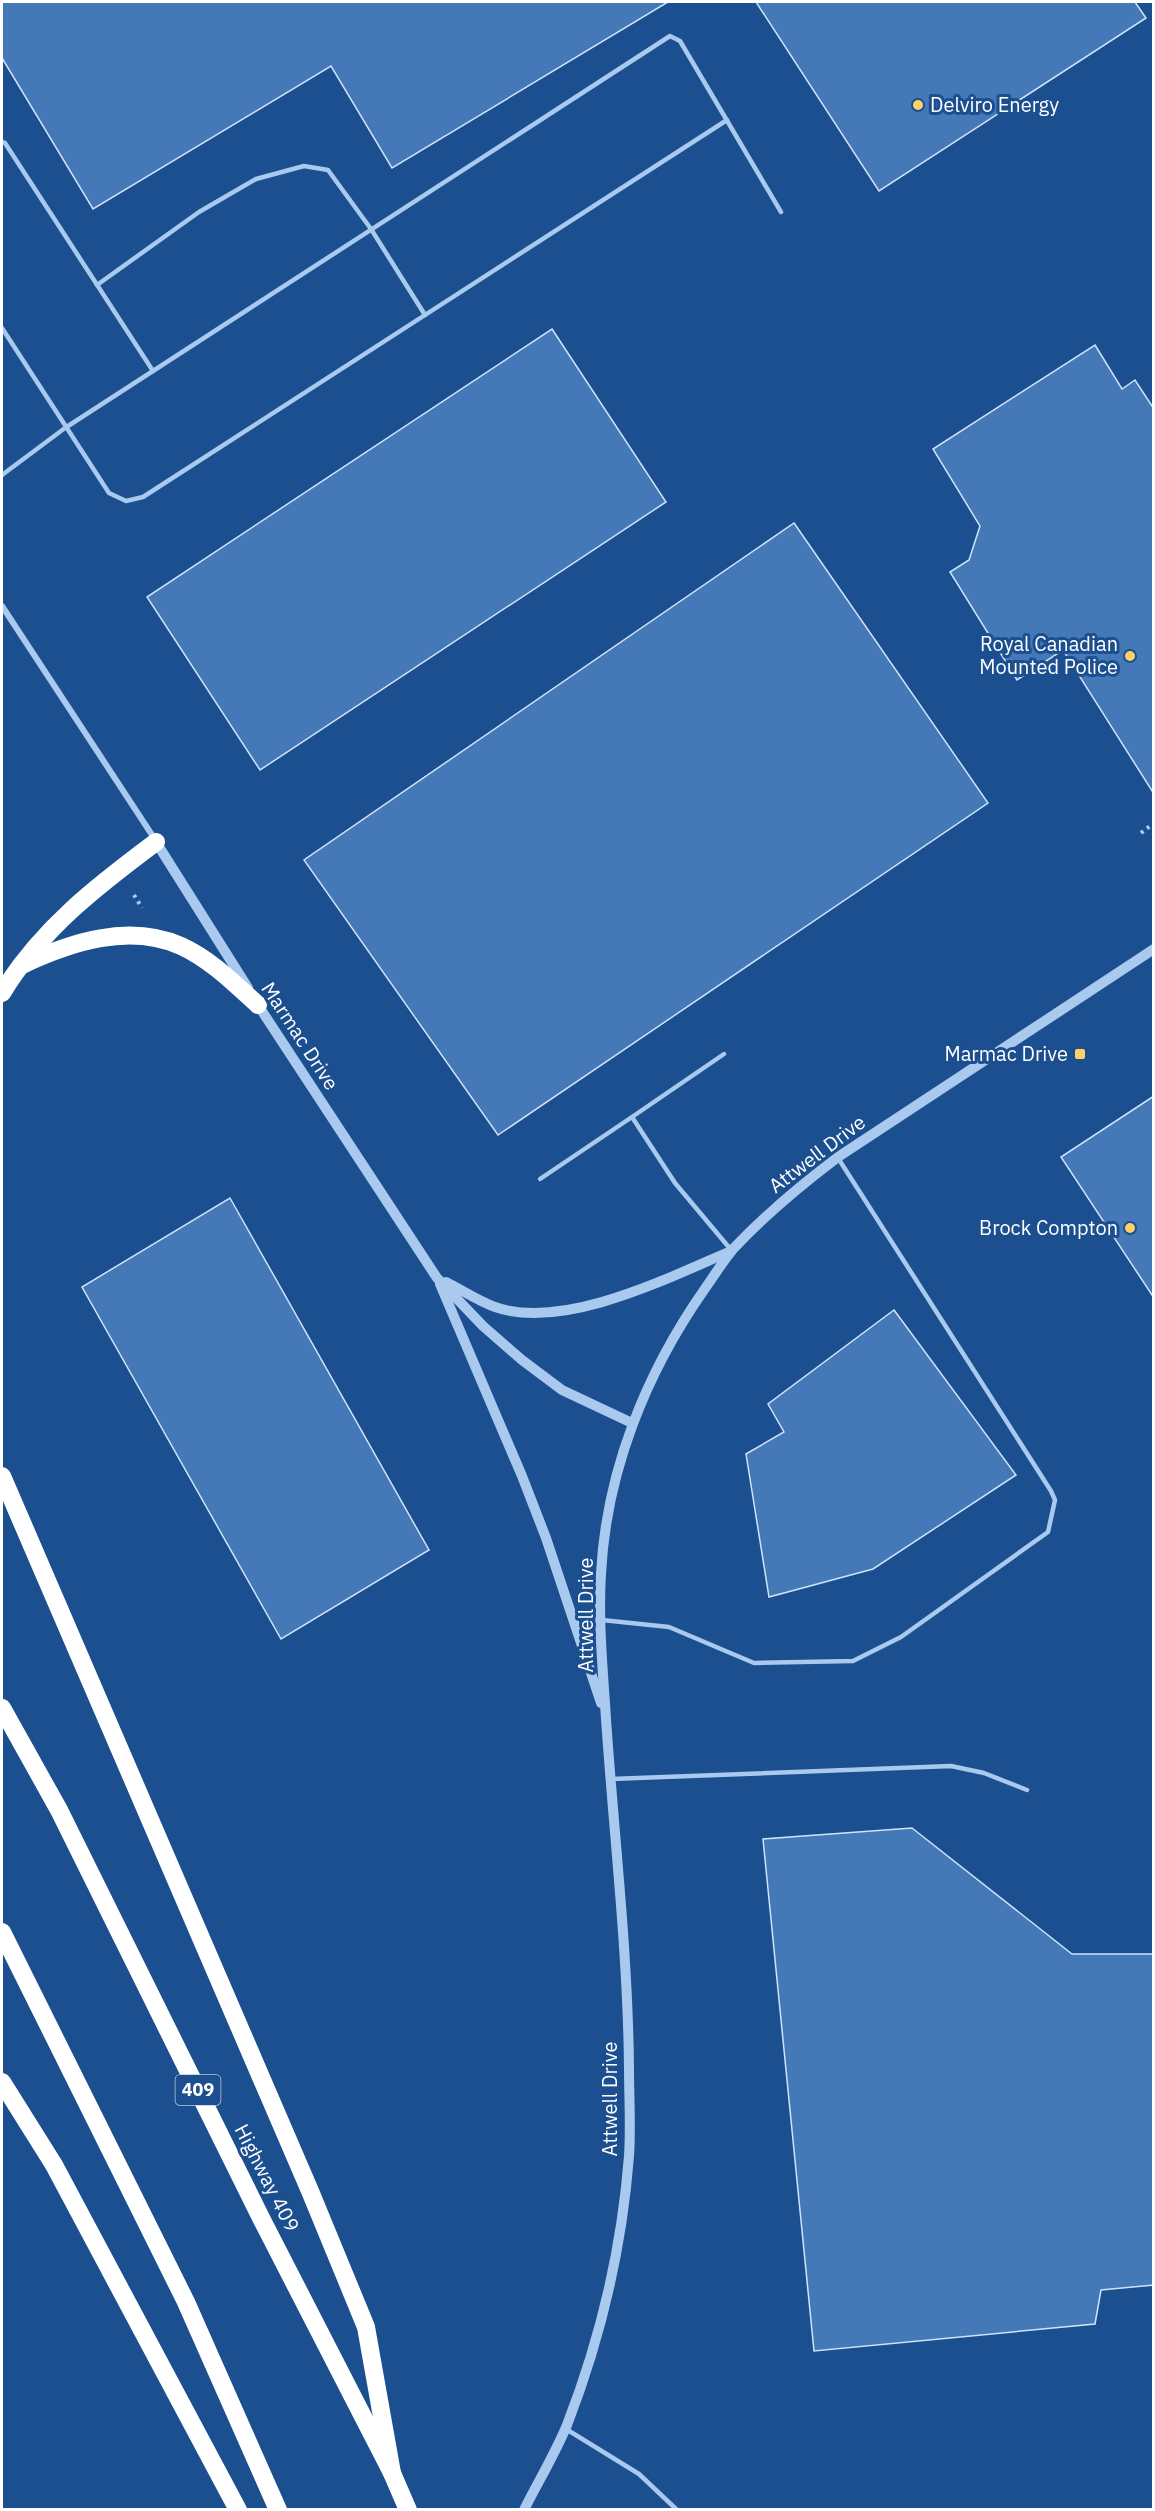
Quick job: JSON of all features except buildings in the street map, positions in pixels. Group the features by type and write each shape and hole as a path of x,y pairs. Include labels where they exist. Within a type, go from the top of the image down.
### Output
{"highway":[{"path":"2,993 37,943 74,906 156,842"},
{"path":"22,965 52,951 85,941 124,934 153,937 182,946 217,969 258,1005"},
{"path":"2,1476 310,2191 366,2327 392,2474"},
{"name":"Highway 409","path":"2,1708 59,1810 408,2510"},
{"path":"2,1932 186,2301 278,2510"},
{"path":"2,2082 54,2165 238,2510"}],"street":[{"name":"Marmac Drive","path":"2,606 156,842 258,1005 437,1278 483,1326 562,1390 632,1423"},
{"name":"Attwell Drive","path":"524,2510 565,2428 588,2365 616,2258 629,2154 628,2028 599,1620 606,1526 632,1423 660,1364 691,1310 732,1251 796,1188 838,1157 1154,949"},
{"path":"437,1278 495,1307 525,1313 561,1310 601,1302 646,1288 732,1251"},
{"path":"437,1278 522,1476 546,1538 606,1717"}],"lane":[{"path":"2,475 65,428 670,36 680,41 781,212"},
{"path":"2,328 109,493 126,501 142,497 727,120"},
{"path":"2,142 5,143 153,371"},
{"path":"97,285 209,206 256,179 304,166 328,170 371,229 425,315"},
{"path":"540,1179 724,1054"},
{"path":"632,1117 675,1183 732,1251"},
{"path":"599,1620 669,1628 754,1663 853,1661 901,1637 1048,1532 1054,1500 1051,1491 838,1157"},
{"path":"611,1779 951,1766 984,1773 1027,1790"},
{"path":"565,2428 639,2474 677,2510"}],"path":[{"path":"1141,833 1154,823"},
{"path":"131,892 140,901 143,910"}],"place":[{"name":"Delviro Energy","path":"918,105"},
{"name":"Royal Canadian Mounted Police","path":"1130,656"},
{"name":"Marmac Drive","path":"1080,1054"},
{"name":"Brock Compton","path":"1130,1228"}]}
